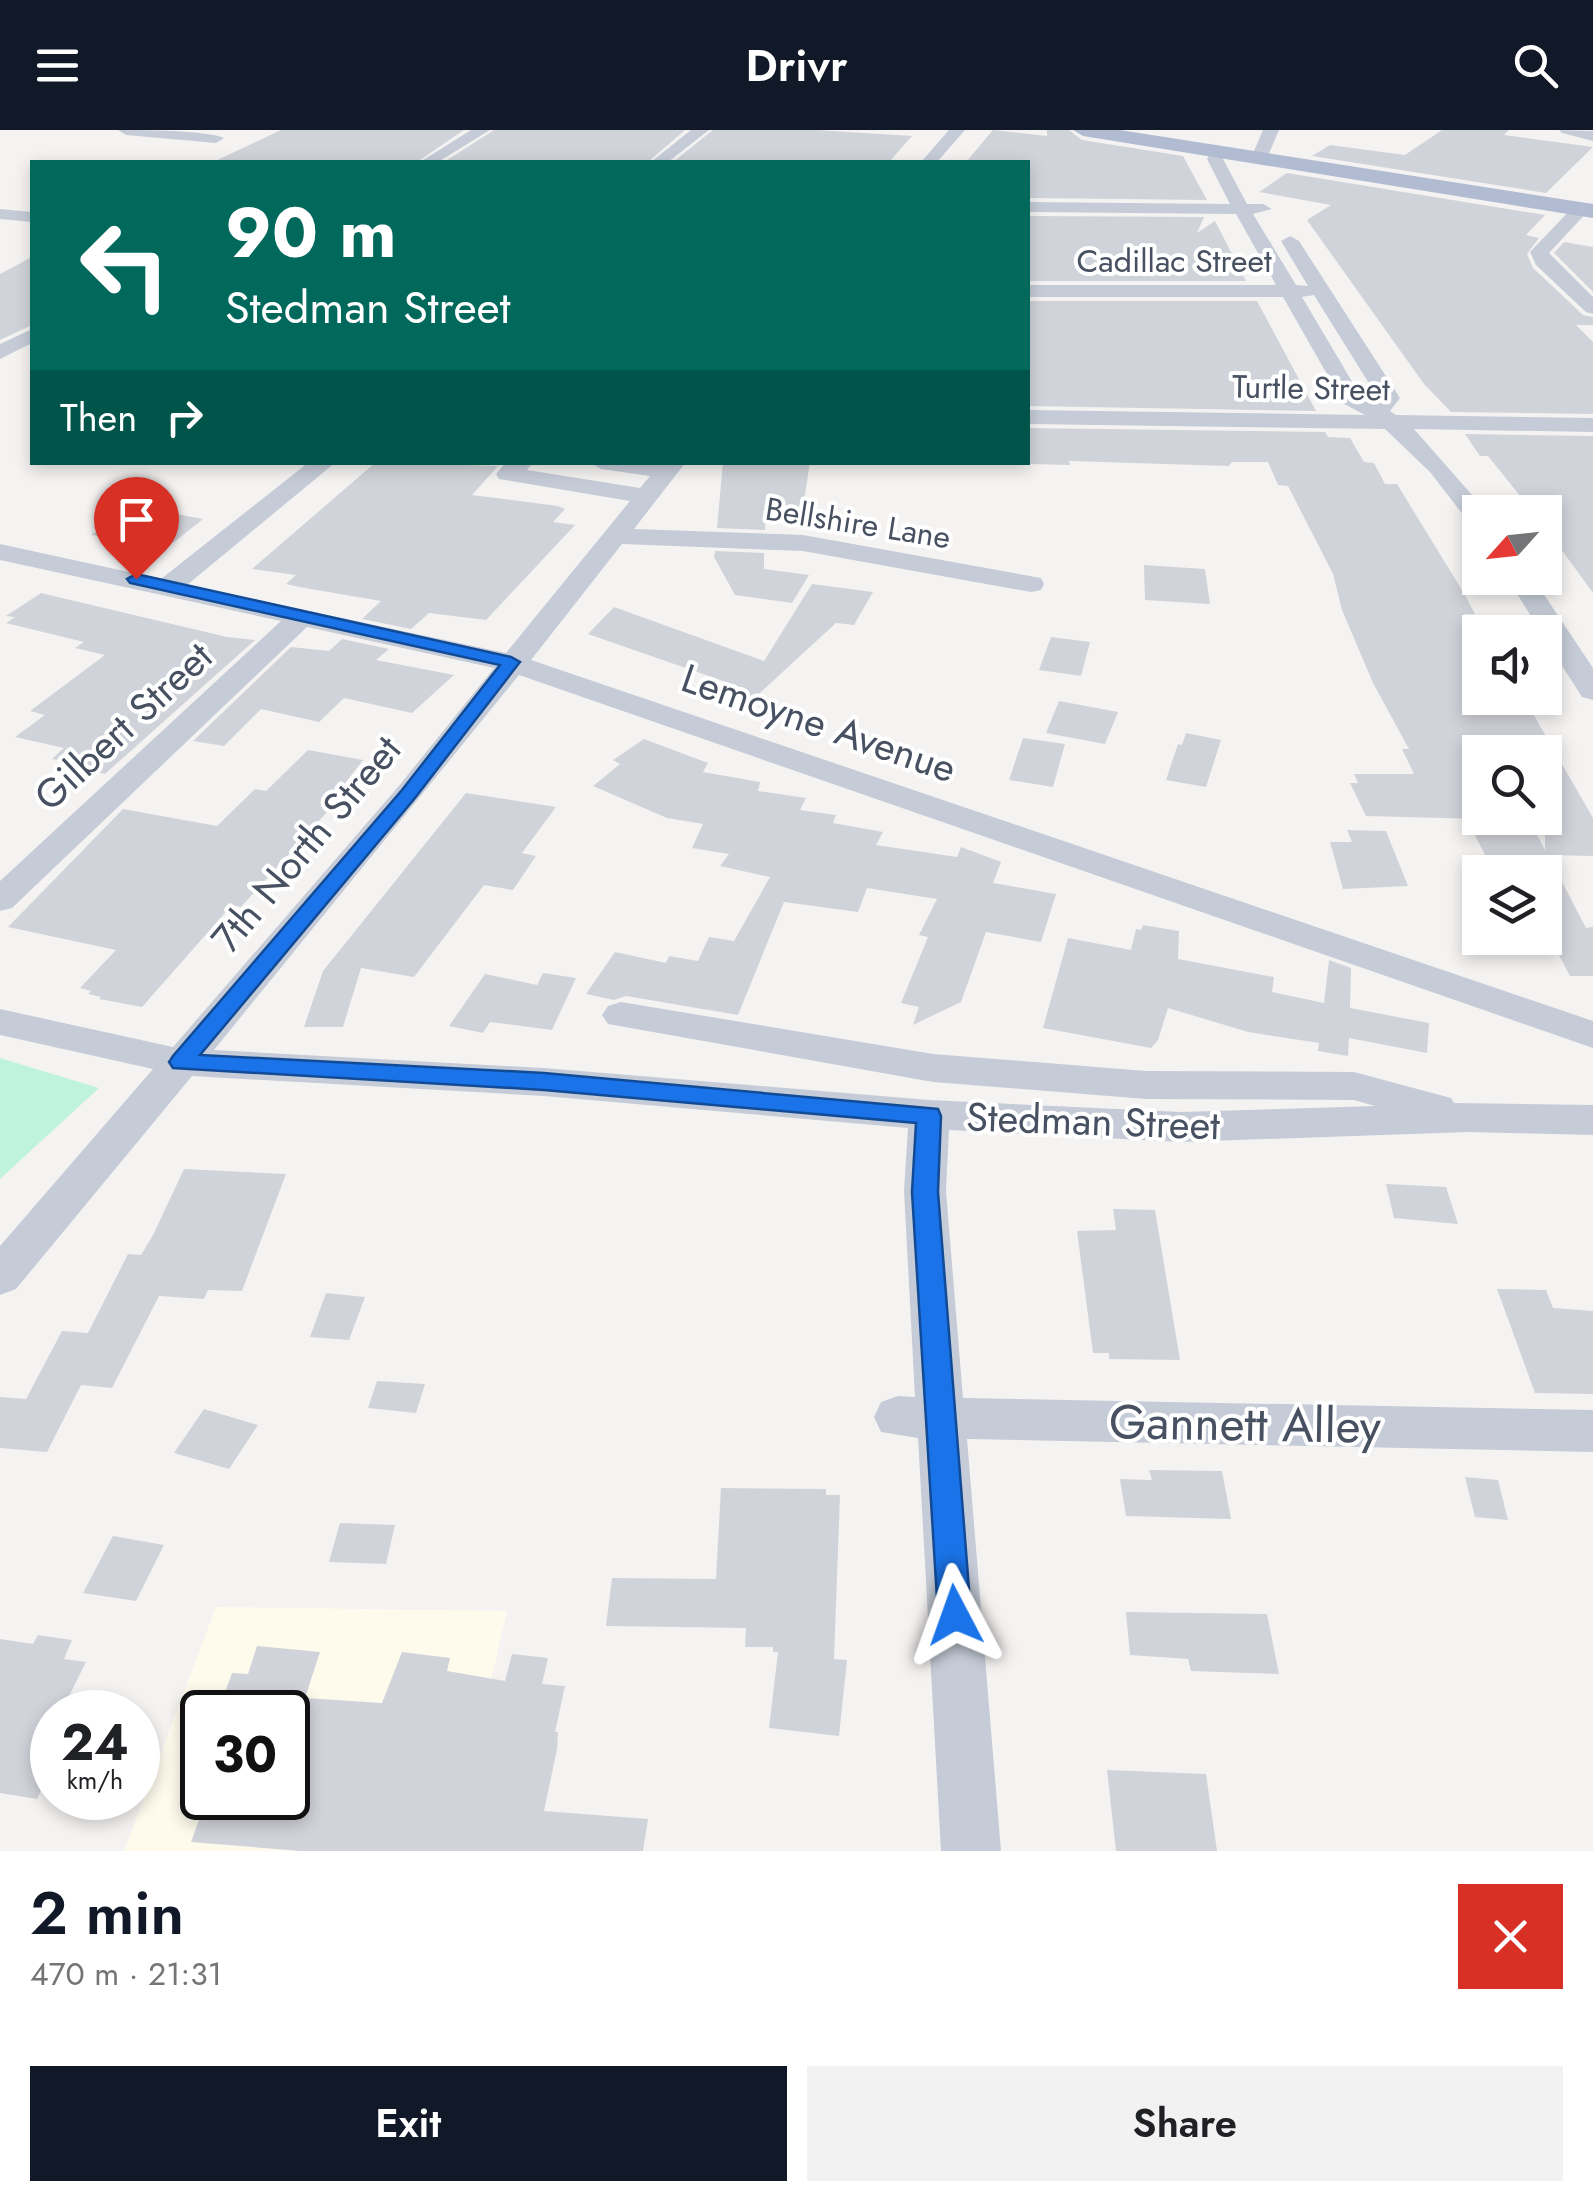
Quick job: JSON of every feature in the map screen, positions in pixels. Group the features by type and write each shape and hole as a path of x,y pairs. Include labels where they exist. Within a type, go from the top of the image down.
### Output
{"main road":[{"path":"1083,130 1587,210"}],"street":[{"path":"126,130 216,138"},
{"path":"181,154 232,130"},
{"path":"431,160 482,130"},
{"path":"662,160 701,130"},
{"path":"931,160 957,130"},
{"path":"1271,130 1239,154 1215,159 1218,168 1352,400 1384,416 1430,458 1462,498"},
{"path":"1567,130 1591,136"},
{"path":"1239,154 1389,398 1384,416"},
{"path":"1030,207 1270,209"},
{"path":"1587,210 1539,252 1543,262 1593,308"},
{"path":"0,214 30,217"},
{"name":"Cadillac Street","path":"1030,291 1320,291"},
{"path":"0,353 30,335"},
{"name":"Turtle Street","path":"1030,417 1384,416 1593,425"},
{"path":"170,586 320,465"},
{"path":"518,465 508,474 645,496"},
{"path":"642,465 670,467"},
{"name":"7th North Street","path":"0,1277 408,794 670,467"},
{"name":"Bellshire Lane","path":"613,536 803,543 955,574 1031,584"},
{"name":"Lemoyne Avenue","path":"0,552 511,662 1593,1036"},
{"path":"1531,595 1593,690"},
{"name":"Gilbert Street","path":"0,900 304,615"},
{"path":"621,1015 933,1068 1146,1085 1354,1086 1468,1116"},
{"name":"Stedman Street","path":"0,1022 181,1062 544,1082 929,1116 1181,1127 1468,1116 1593,1120"},
{"path":"929,1116 919,1418 971,1851"},
{"name":"Gannett Alley","path":"919,1418 1593,1432"}],"shaded area":[{"path":"216,1607 507,1611 452,1851 124,1851 136,1820 160,1820 160,1756 180,1702 180,1820 310,1820 310,1690 185,1690"}],"green space":[{"path":"0,1058 99,1088 0,1179"}],"building":[{"path":"281,130 464,130 420,160 217,160"},
{"path":"494,130 685,130 650,160 447,160"},
{"path":"713,130 817,130 912,136 891,160 676,160"},
{"path":"993,130 1047,136 1047,130 1069,130 1082,140 1183,156 1207,200 1030,198 1030,160 968,160"},
{"path":"1442,130 1509,130 1504,135 1593,147 1546,193 1312,156 1330,145 1405,155"},
{"path":"1287,173 1545,215 1526,235 1539,238 1527,254 1533,268 1583,315 1593,317 1593,325 1576,325 1593,342 1593,414 1451,412 1424,384 1307,220 1331,205 1259,192"},
{"path":"1030,216 1204,217 1197,233 1215,221 1246,281 1030,281"},
{"path":"1564,242 1593,247 1593,292 1554,253"},
{"path":"30,258 30,326 0,340 0,274"},
{"path":"1030,301 1257,301 1316,411 1030,406"},
{"path":"1030,428 1325,432 1328,437 1350,438 1364,462 1374,463 1385,484 1397,484 1475,614 1462,615 1462,715 1534,715 1545,735 1462,735 1462,819 1366,816 1350,783 1358,783 1354,774 1414,774 1402,749 1409,749 1373,683 1342,610 1333,574 1288,486 1278,485 1268,462 1232,462 1229,466 1069,461 1070,465 1030,464"},
{"path":"1465,434 1593,436 1593,593 1562,550 1562,495 1519,495 1488,456 1480,456"},
{"path":"373,465 498,466 472,495 558,506 565,509 553,522 575,525 486,620 429,613 411,629 362,619 381,601 286,584 296,575 252,569"},
{"path":"723,465 810,465 802,514 766,509 765,530 717,528"},
{"path":"133,506 203,519 173,543 91,535"},
{"path":"715,551 764,553 764,569 809,575 792,603 735,595 714,557"},
{"path":"1144,565 1205,569 1210,604 1145,600"},
{"path":"812,584 873,592 854,625 836,623 749,703 742,697 746,689 588,634 614,607 764,661"},
{"path":"41,593 227,637 255,640 105,774 64,765 68,762 52,759 64,748 15,737 45,715 30,711 105,655 75,648 84,642 6,623 15,617 6,616"},
{"path":"1051,637 1090,642 1081,676 1039,670"},
{"path":"342,639 389,649 376,660 454,675 412,713 344,698 319,722 261,709 224,746 193,741 291,647 329,651"},
{"path":"1059,701 1118,712 1105,744 1046,733"},
{"path":"1186,733 1221,740 1206,787 1166,780 1178,744 1182,745"},
{"path":"1023,738 1065,744 1053,787 1009,780"},
{"path":"644,739 708,763 703,772 760,782 758,791 806,798 800,810 836,815 833,823 883,832 876,845 957,857 961,847 1001,862 993,883 1056,894 1041,942 986,932 961,1002 913,1025 919,1007 901,1003 928,937 919,935 937,899 867,888 858,912 784,902 738,1015 626,996 614,1000 586,994 615,952 666,963 669,956 698,961 709,937 734,941 770,877 720,866 729,854 692,848 703,824 667,818 593,786 620,764 613,760"},
{"path":"308,750 363,760 332,800 337,801 241,907 232,905 142,1007 99,999 80,988 116,950 8,927 123,809 217,826 255,789 266,791"},
{"path":"1562,764 1593,818 1593,856 1485,855 1475,835 1537,835 1545,850 1545,835 1562,835"},
{"path":"466,793 556,807 522,853 536,856 513,890 484,885 414,977 361,968 343,1027 304,1027 323,971"},
{"path":"1347,830 1386,831 1408,886 1343,889 1330,842 1352,842"},
{"path":"1562,882 1586,928 1593,927 1593,976 1570,976 1559,955 1562,955"},
{"path":"1143,925 1179,931 1178,959 1274,977 1272,992 1324,1003 1329,960 1351,968 1350,1008 1429,1023 1427,1053 1349,1038 1348,1056 1318,1051 1319,1043 1248,1032 1168,1008 1158,1040 1151,1048 1043,1028 1068,938 1131,950 1136,929 1141,930"},
{"path":"543,973 576,978 552,1030 490,1022 483,1033 449,1026 485,974 537,985"},
{"path":"184,1169 286,1174 242,1291 208,1290 204,1299 159,1296 112,1388 81,1385 47,1452 0,1448 0,1397 26,1399 62,1331 88,1333 128,1254 141,1255 153,1235"},
{"path":"1386,1184 1446,1187 1458,1224 1394,1218"},
{"path":"1113,1209 1155,1210 1180,1360 1109,1359 1109,1353 1093,1353 1077,1231 1116,1230"},
{"path":"1497,1289 1546,1290 1553,1308 1593,1311 1593,1394 1535,1393"},
{"path":"326,1293 365,1297 349,1340 310,1337"},
{"path":"377,1381 425,1384 416,1413 368,1408"},
{"path":"204,1409 258,1425 229,1469 174,1453"},
{"path":"1149,1470 1222,1471 1231,1519 1126,1516 1120,1479 1152,1480"},
{"path":"1465,1477 1498,1480 1508,1520 1475,1517"},
{"path":"721,1488 826,1489 826,1495 840,1495 834,1659 847,1660 839,1736 769,1728 778,1652 773,1652 773,1647 745,1647 746,1628 606,1626 612,1578 716,1579"},
{"path":"340,1523 395,1525 386,1564 329,1562"},
{"path":"113,1536 164,1545 136,1601 83,1593"},
{"path":"1126,1612 1267,1614 1279,1674 1191,1671 1188,1659 1130,1655"},
{"path":"38,1635 72,1640 64,1659 86,1662 72,1690 30,1690 30,1798 0,1793 0,1639 33,1644"},
{"path":"257,1646 320,1652 308,1690 226,1690 232,1673 248,1674"},
{"path":"402,1652 450,1658 447,1671 505,1681 512,1654 548,1658 542,1684 565,1686 544,1811 648,1819 643,1851 300,1851 191,1842 199,1820 310,1820 310,1698 382,1703"},
{"path":"1107,1770 1206,1774 1217,1851 1116,1851"}],"route":[{"path":"136,579 511,662 408,794 181,1062 544,1082 929,1116 925,1192 955,1615"}]}
